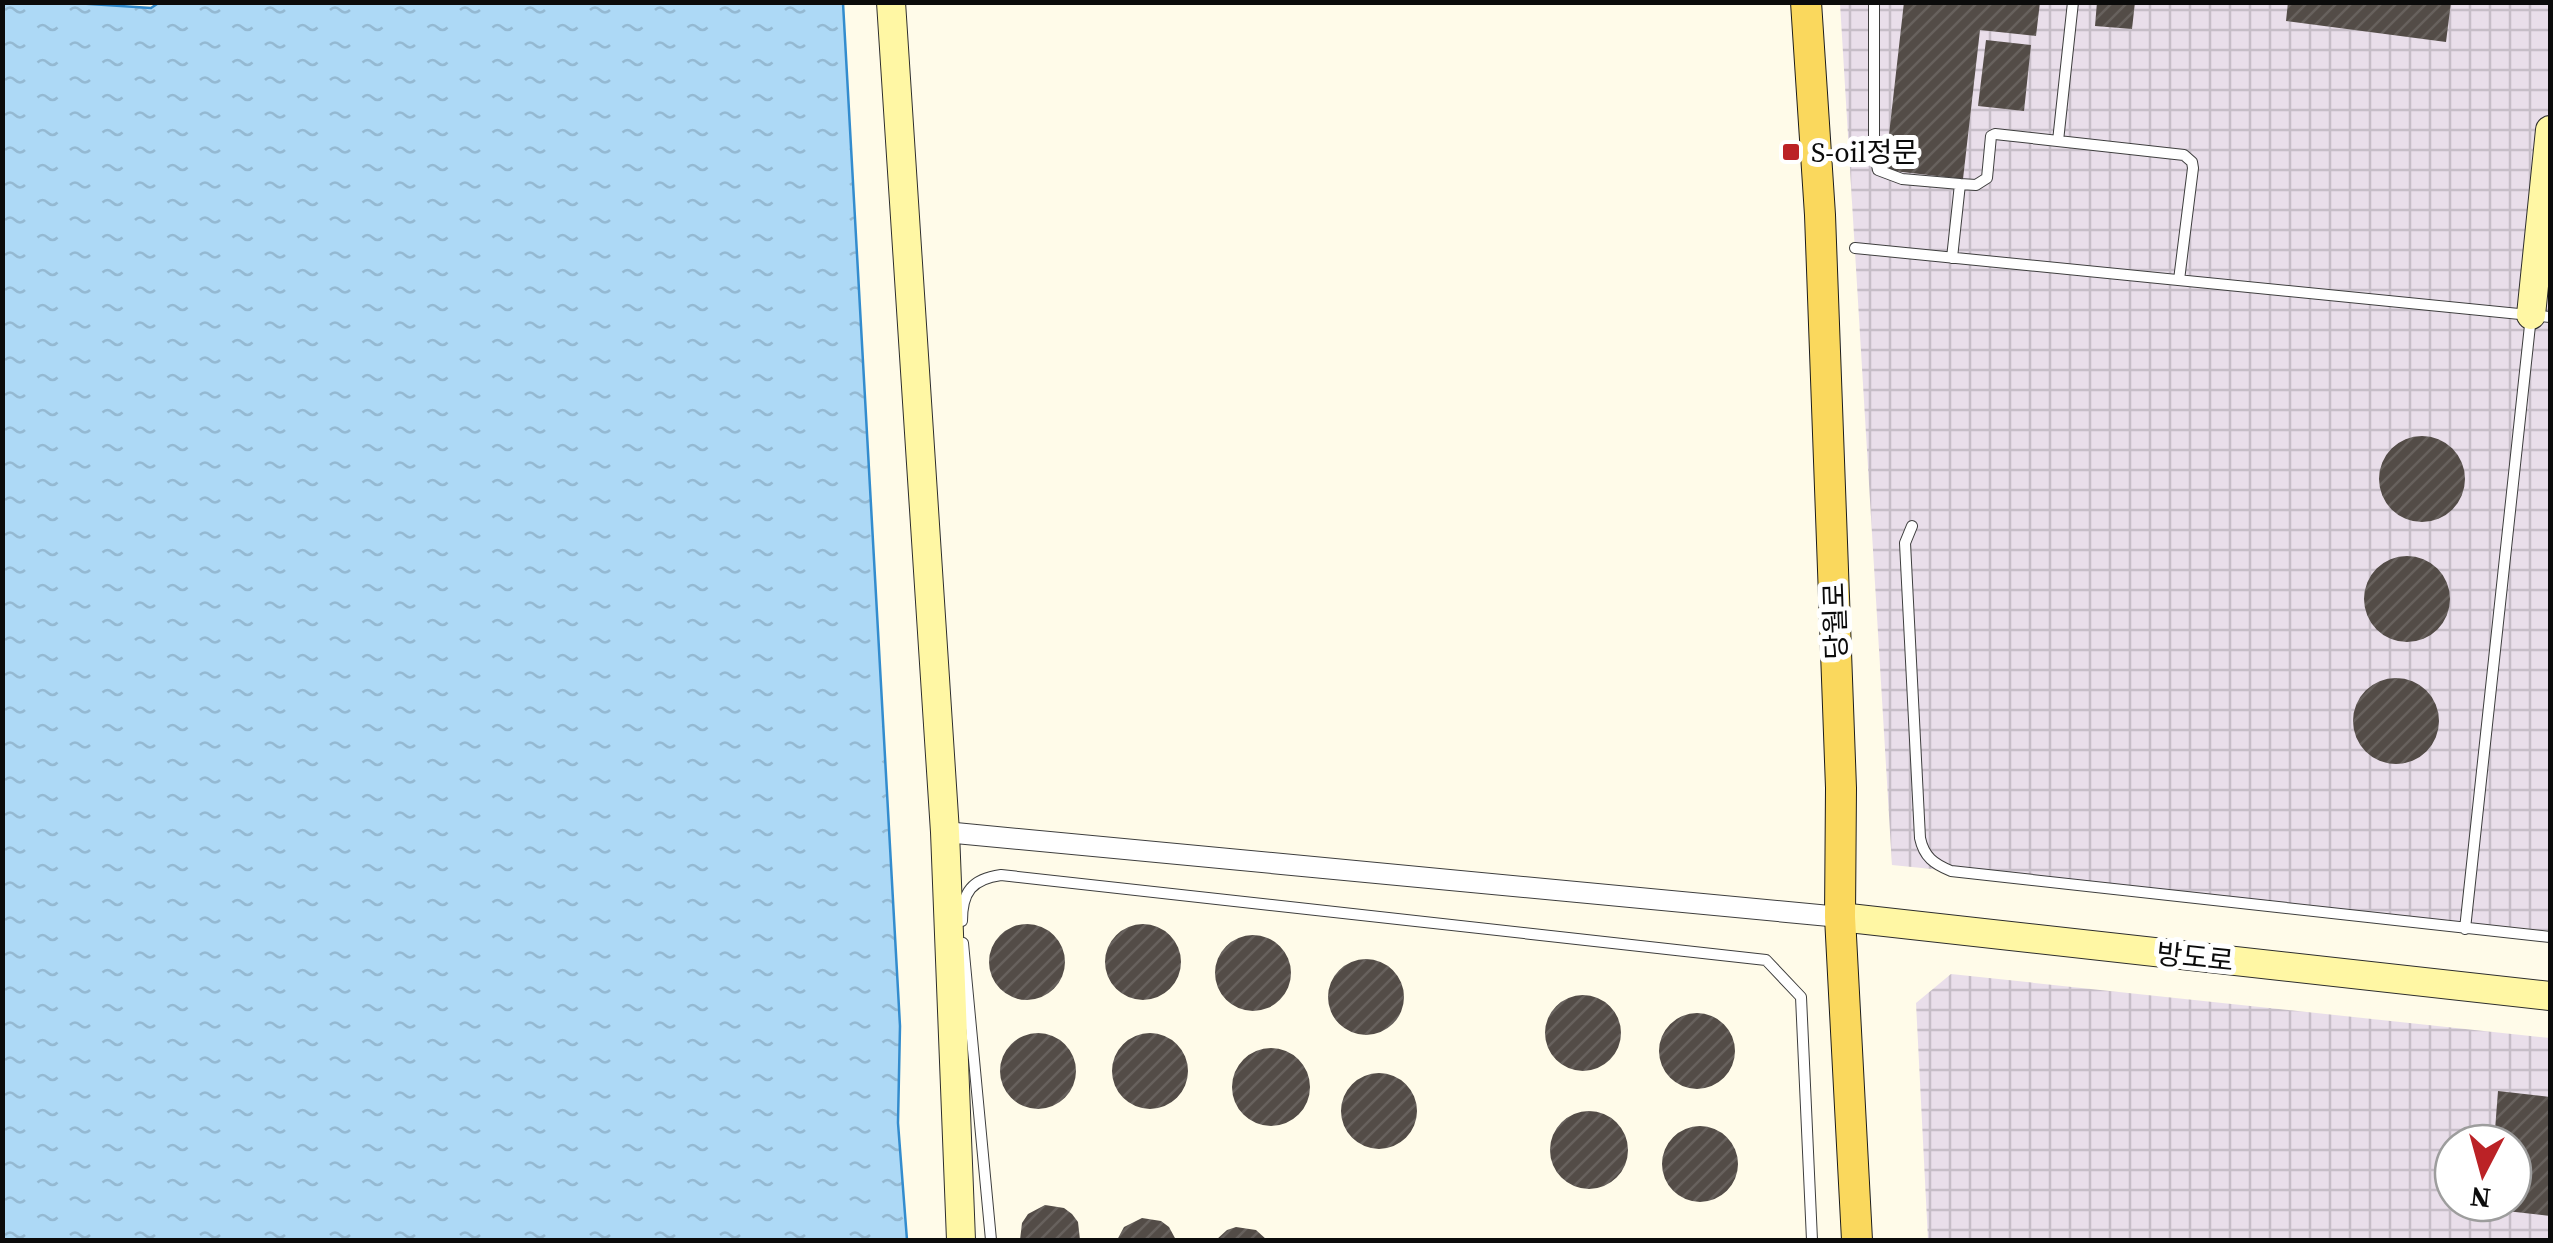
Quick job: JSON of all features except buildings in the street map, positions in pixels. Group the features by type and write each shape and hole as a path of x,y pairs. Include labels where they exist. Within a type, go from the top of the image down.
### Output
{"main road":[{"path":"890,2 944,832 961,1240"},
{"name":"당월로","path":"1806,2 1820,216 1841,788 1840,917 1858,1240"},
{"path":"2541,316 2550,130"},
{"name":"방도로","path":"1840,917 2550,996"}],"street":[{"path":"944,832 1840,917"}],"lane":[{"path":"1874,2 1874,150 1878,170 1902,180 1976,185 1987,178 1991,136 1995,134 2189,158 2193,168 2179,280"},
{"path":"2058,141 2073,2"},
{"path":"1952,258 1960,184"},
{"path":"1855,248 2541,316 2465,929"},
{"path":"1912,526 1905,544 1920,838 1923,850 1934,864 1951,871 2550,938"},
{"path":"991,1240 961,914 968,890 984,878 1001,875 1766,960 1801,998 1812,1240"}],"shaded area":[{"path":"1840,3 2550,3 2550,931 1892,865"},
{"path":"1951,974 2550,1038 2550,1240 1928,1240 1916,1003"}],"water":[{"path":"160,2 843,3 900,1026 898,1123 907,1240 3,1240 2,3 151,8"}],"place":[{"name":"S-oil정문","path":"1791,152"}]}
